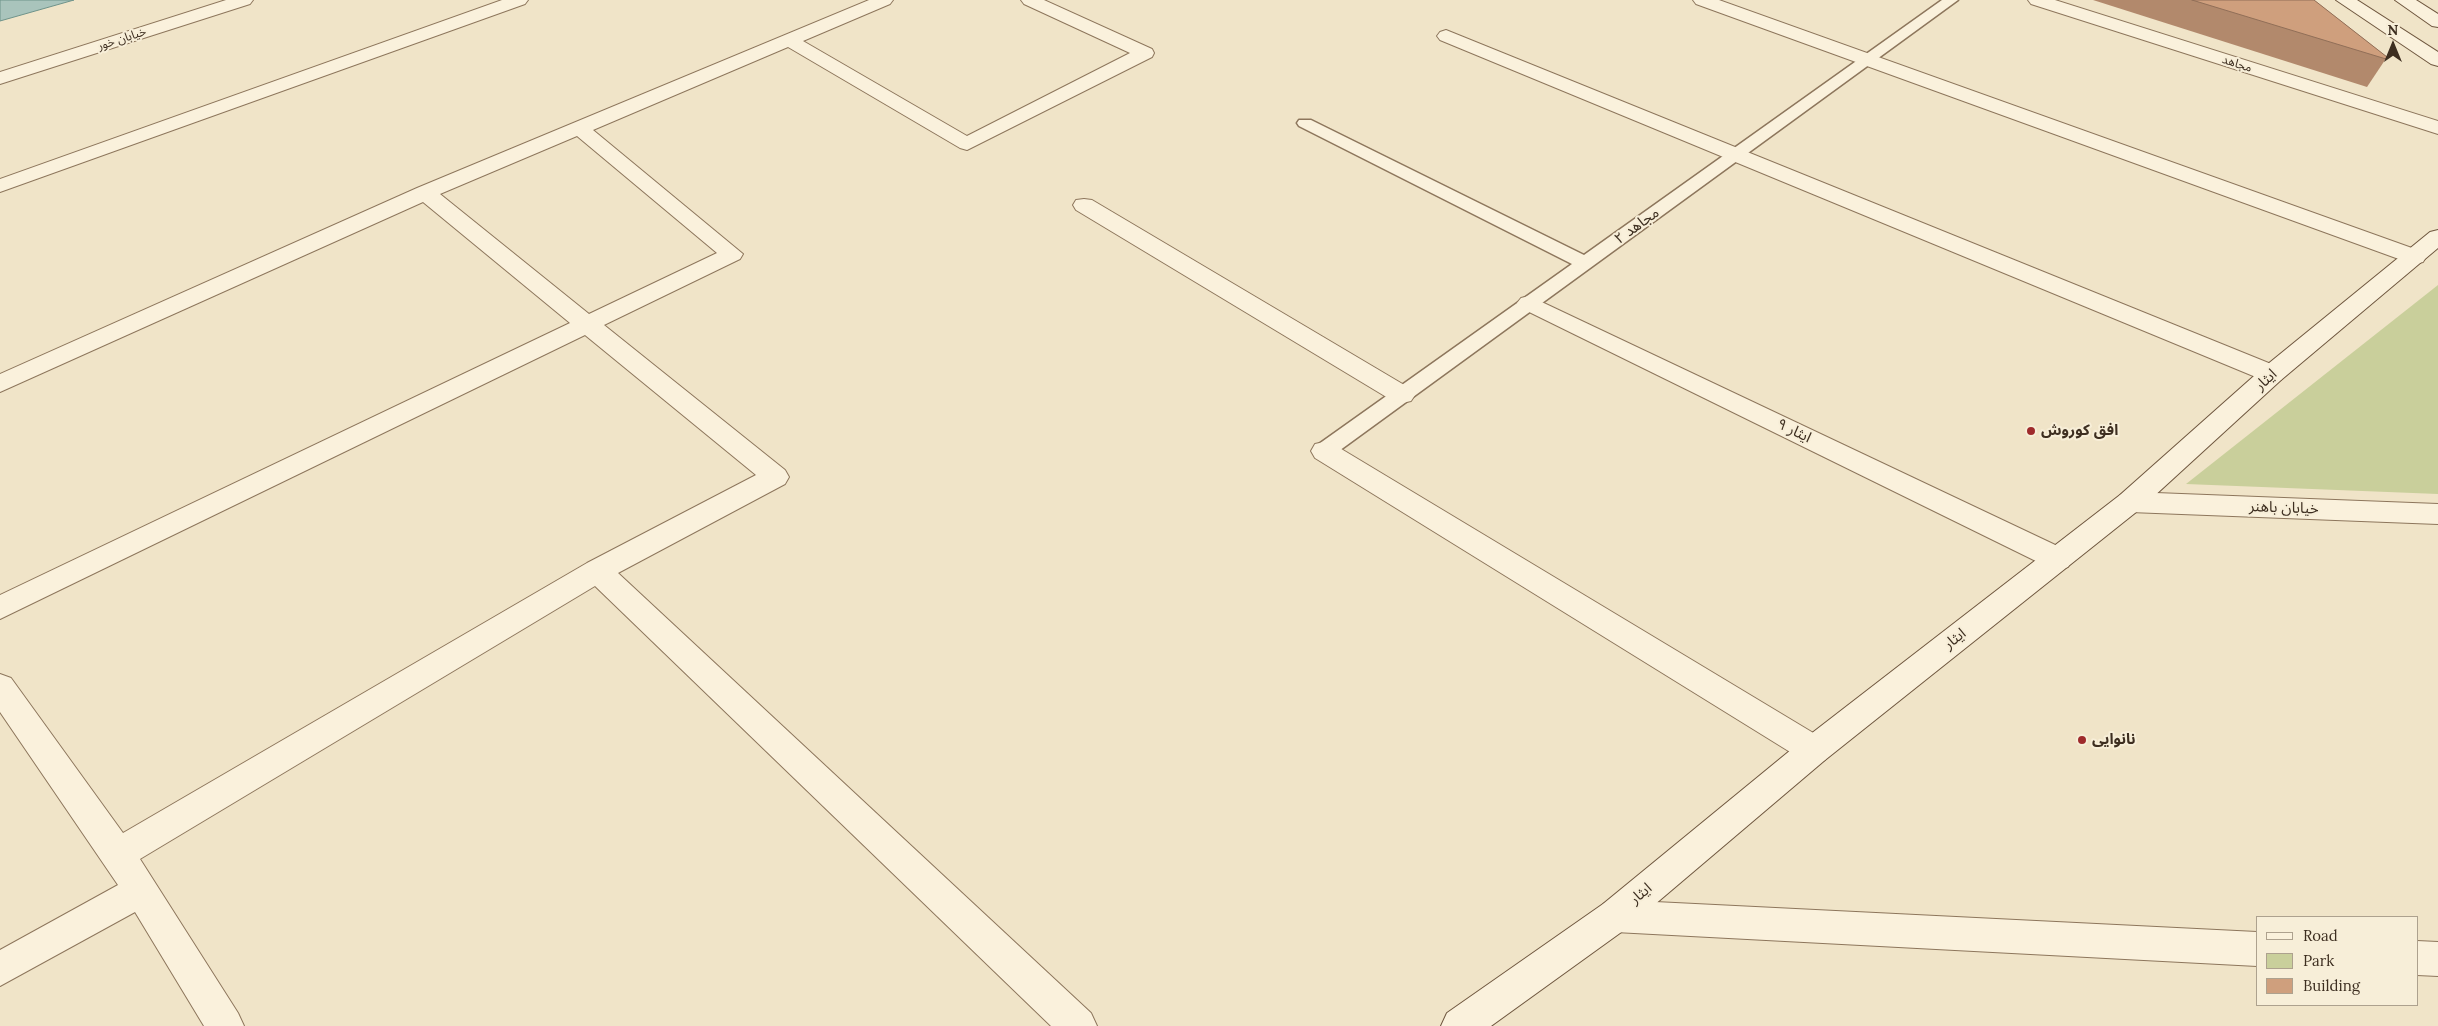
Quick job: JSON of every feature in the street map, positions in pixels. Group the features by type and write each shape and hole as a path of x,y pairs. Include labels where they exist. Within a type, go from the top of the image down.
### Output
{"street":[{"name":"خیابان خور","path":"0,78 244,0"},
{"path":"0,186 519,0"},
{"path":"0,384 425,193 884,0"},
{"path":"789,40 967,144 1145,53 1030,0"},
{"path":"1702,0 2415,258"},
{"name":"مجاهد","path":"2037,0 2438,128"},
{"path":"2345,0 2438,60"},
{"path":"2404,0 2438,22"},
{"path":"1446,36 2272,374"},
{"path":"0,608 732,254 579,128"},
{"path":"118,854 596,571 776,477 425,193"},
{"path":"1084,205 1402,395"},
{"name":"ایثار","path":"1474,1021 1615,916 1814,750 2130,502 2272,374 2415,258 2438,237"},
{"name":"ایثار ۹","path":"1530,303 2058,559"},
{"path":"1324,452 1814,750"},
{"name":"خیابان باهنر","path":"2130,502 2438,514"},
{"path":"596,571 1078,1026"},
{"path":"0,688 118,854 225,1026"},
{"path":"0,969 140,891"},
{"path":"1615,916 2256,950"},
{"path":"2418,958 2438,959"}],"lane":[{"name":"مجاهد ۲","path":"1324,452 1951,0"},
{"path":"1305,123 1585,263"}],"green space":[{"path":"2438,285 2438,494 2186,484"}],"water":[{"path":"0,0 74,0 0,21"}],"building":[{"path":"2192,0 2314,0 2387,57 2386,59"}],"place":[{"name":"افق کوروش","path":"2031,431"},
{"name":"نانوایی","path":"2082,740"}]}
